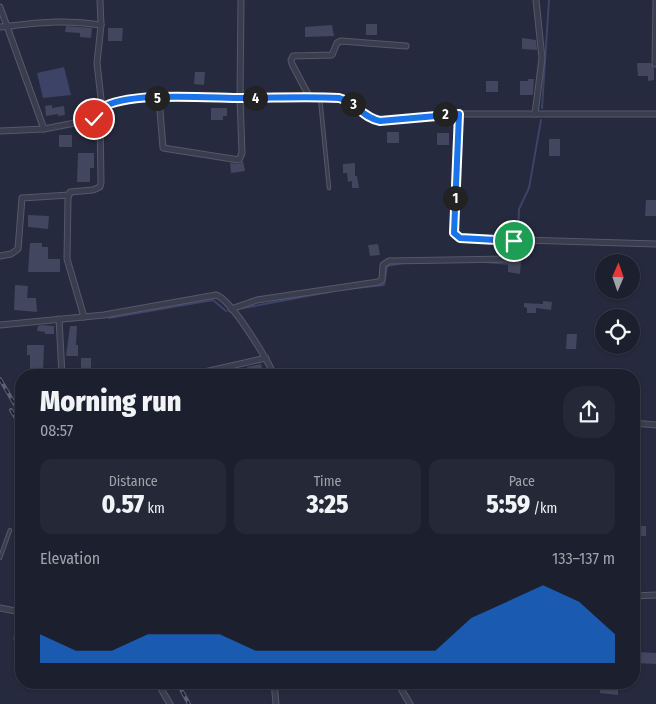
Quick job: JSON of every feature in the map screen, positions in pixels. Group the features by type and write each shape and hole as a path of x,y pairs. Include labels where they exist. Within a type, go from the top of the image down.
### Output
{"street":[{"path":"0,256 11,254 18,249 22,198 68,195 74,191 97,189 101,183 100,116 102,108 98,63 101,24 100,0"},
{"path":"160,98 163,148 239,160 242,153 240,98 241,0"},
{"path":"535,114 542,58 536,0"},
{"path":"656,0 656,65"},
{"path":"0,7 3,27 44,129"},
{"path":"3,27 72,20 101,24"},
{"path":"310,98 292,64 293,56 332,54 337,43 341,41 406,46"},
{"path":"102,108 108,104 127,100 160,98 339,98 347,100 369,118 380,121 459,114 656,114"},
{"path":"459,114 454,233 460,238 656,244"},
{"path":"0,131 44,129 94,119 100,116"},
{"path":"68,195 66,259 84,317"},
{"path":"231,308 258,300 378,282 382,280 383,264 389,261 508,259 513,255 514,241"},
{"path":"0,325 84,317 158,307 216,295 231,308 266,358 271,369"},
{"path":"59,319 62,369"},
{"path":"225,369 266,358"},
{"path":"640,424 656,425"},
{"path":"640,596 656,595"},
{"path":"0,608 15,611"},
{"path":"161,689 170,704"},
{"path":"275,689 276,704"},
{"path":"401,689 410,704"}],"lane":[{"path":"320,98 329,188"},
{"path":"0,558 10,530"}],"water":[{"path":"64,67 71,95 43,98 37,73"}],"building":[{"path":"366,24 377,24 377,35 366,35"},
{"path":"332,25 334,36 305,37 305,27"},
{"path":"66,26 92,28 91,38 80,37 80,33 65,32"},
{"path":"108,28 123,28 122,41 108,41"},
{"path":"522,38 536,40 537,50 522,49"},
{"path":"637,63 651,63 654,68 654,80 648,81 648,76 638,76"},
{"path":"195,72 205,72 204,85 194,84"},
{"path":"528,79 534,79 533,95 520,95 520,81 528,81"},
{"path":"486,81 498,81 498,92 486,92"},
{"path":"52,105 52,108 64,106 65,115 46,116 45,106"},
{"path":"211,108 227,108 227,116 223,116 223,120 211,120"},
{"path":"387,132 399,132 399,143 387,143"},
{"path":"437,133 449,133 449,145 437,145"},
{"path":"59,135 72,135 72,147 59,147"},
{"path":"549,139 560,139 560,156 549,156"},
{"path":"78,153 94,153 94,168 90,168 90,182 77,182"},
{"path":"243,161 245,171 231,173 230,163 240,164"},
{"path":"355,163 355,176 357,176 359,188 352,188 352,181 348,182 347,173 343,173 343,164"},
{"path":"646,200 656,200 656,216 645,216"},
{"path":"28,215 49,216 48,229 28,227"},
{"path":"30,243 42,243 42,247 48,247 48,259 60,259 60,272 28,272"},
{"path":"378,244 380,255 370,256 368,245"},
{"path":"514,260 521,260 520,274 508,272 508,263"},
{"path":"15,285 28,286 27,298 36,298 37,312 14,310"},
{"path":"543,301 552,302 551,310 536,308 536,313 527,313 524,303 543,304"},
{"path":"38,326 54,326 54,334 45,334 45,332 37,331"},
{"path":"70,326 77,326 76,345 78,345 78,356 66,356"},
{"path":"567,334 577,334 576,349 566,349"},
{"path":"27,345 44,345 43,369 30,369 30,355 27,355"},
{"path":"81,358 91,358 91,369 81,369"},
{"path":"261,364 262,369 247,369 247,367"},
{"path":"640,526 646,526 646,536 640,536"},
{"path":"640,652 656,653 656,664 640,663"},
{"path":"600,689 618,689 618,695 600,693"}],"waterway":[{"path":"542,108 549,0"},
{"path":"518,236 519,209 529,188 541,120"},
{"path":"513,261 518,247"},
{"path":"485,262 510,264"},
{"path":"338,290 384,285 387,266 402,263"},
{"path":"238,309 329,292"},
{"path":"109,318 213,300 226,311"}],"railway":[{"path":"0,379 15,405"},
{"path":"11,410 15,417"},
{"path":"181,689 189,704"}],"route":[{"path":"94,119 100,116 102,108 108,104 142,98 339,98 351,102 369,118 380,121 459,114 454,233 460,238 514,241"}]}
